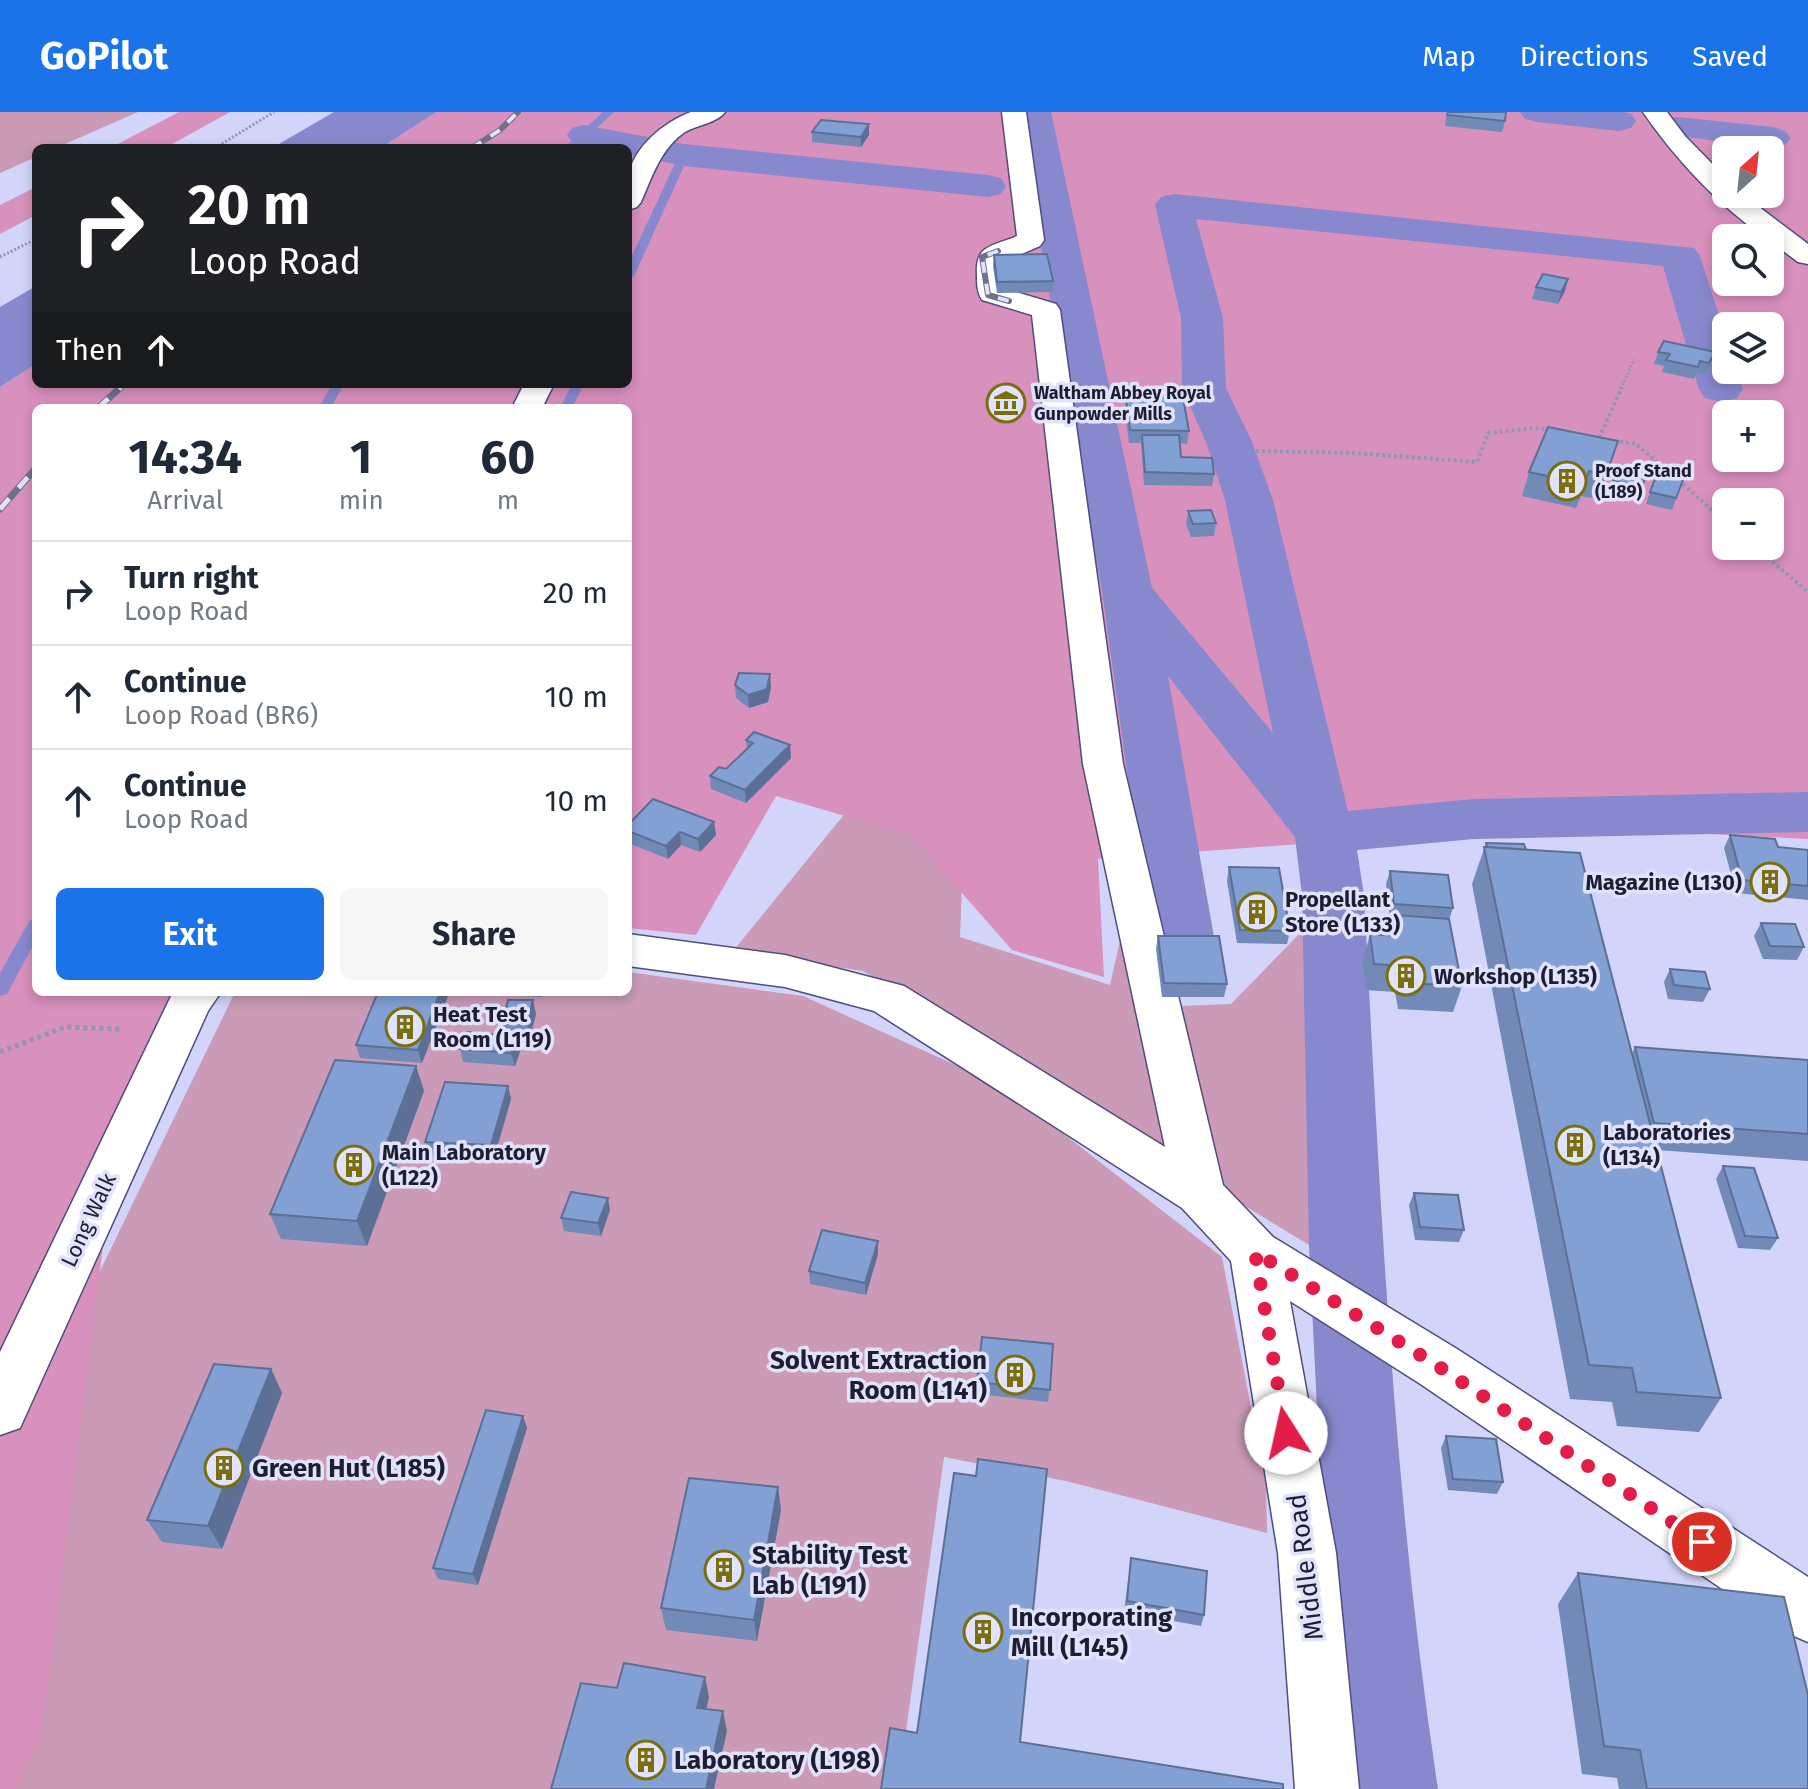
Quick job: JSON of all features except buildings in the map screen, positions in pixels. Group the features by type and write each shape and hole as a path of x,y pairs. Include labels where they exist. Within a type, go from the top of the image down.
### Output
{"street":[{"path":"632,194 661,136 687,120 713,112"},
{"path":"1014,112 1031,240 989,258 992,294 1046,310 1103,764 1200,1194"},
{"path":"1655,112 1676,141 1712,178"},
{"path":"1742,208 1808,256"},
{"path":"632,951 785,971 888,998 1200,1194 1255,1252 1438,1366 1808,1612"},
{"name":"Long Walk","path":"0,1410 187,1011"},
{"name":"Middle Road","path":"1255,1252 1307,1553 1327,1789"}],"path":[{"path":"222,144 274,112"},
{"path":"0,257 32,241"},
{"path":"1599,438 1634,359"},
{"path":"1256,451 1354,453 1477,462 1488,433 1534,428 1560,432"},
{"path":"1586,436 1636,444 1712,510"},
{"path":"1770,560 1808,592"},
{"path":"4,1051 65,1027 187,1011"}],"shaded area":[{"path":"0,112 138,112 65,144 32,144 32,159 0,173"},
{"path":"179,112 230,112 172,144 118,144"},
{"path":"436,112 1808,112 1808,839 1484,823 1341,841 1098,859 1104,977 1012,950 911,835 776,796 696,935 632,928 632,404 32,404 32,996 182,996 120,1111 41,1739 15,1789 0,1789 0,387 32,367 32,388 632,388 632,144 387,144"},
{"path":"32,189 32,217 0,234 0,205"},
{"path":"869,784 965,806 960,937 1110,985 1126,914 1172,1156 863,971 733,951"},
{"path":"1315,918 1332,1259 1209,1184 1181,1006 1231,1004"},
{"path":"632,973 803,996 1002,1086 1222,1257 1266,1485 1267,1533 1066,1481 944,1457 898,1789 0,1789 0,1478 233,996 632,996"}],"water":[{"path":"334,112 436,112 387,144 279,144"},
{"path":"32,288 32,367 0,387 0,307"}],"waterway":[{"path":"573,144 609,112"},
{"path":"1034,112 1127,591 1324,833"},
{"path":"1537,112 1619,121"},
{"path":"1678,127 1756,136"},
{"path":"584,135 629,144"},
{"path":"632,145 684,155 988,186"},
{"path":"632,267 684,155"},
{"path":"1324,833 1249,500 1229,442 1204,388 1202,318 1174,205 1680,256 1721,389"},
{"path":"327,404 336,388"},
{"path":"568,404 576,388"},
{"path":"1127,592 1182,937"},
{"path":"1324,833 1474,819 1808,812"},
{"path":"1324,833 1333,895 1346,1247 1375,1670 1391,1789"},
{"path":"0,989 32,931"}],"railway":[{"path":"478,144 500,130 518,112"},
{"path":"998,251 982,257 988,295 1009,301"},
{"path":"102,404 120,388"},
{"path":"0,509 32,473"}],"place":[{"name":"Waltham Abbey Royal Gunpowder Mills","path":"1006,403"},
{"name":"Proof Stand (L189)","path":"1567,481"},
{"name":"Magazine (L130)","path":"1770,882"},
{"name":"Propellant Store (L133)","path":"1257,912"},
{"name":"Workshop (L135)","path":"1406,976"},
{"name":"Heat Test Room (L119)","path":"405,1027"},
{"name":"Laboratories (L134)","path":"1575,1145"},
{"name":"Main Laboratory (L122)","path":"354,1165"},
{"name":"Solvent Extraction Room (L141)","path":"1015,1375"},
{"name":"Green Hut (L185)","path":"224,1468"},
{"name":"Stability Test Lab (L191)","path":"724,1570"},
{"name":"Incorporating Mill (L145)","path":"983,1632"},
{"name":"Laboratory (L198)","path":"646,1760"}],"route":[{"path":"1286,1433 1255,1252 1438,1366 1702,1542"}]}
